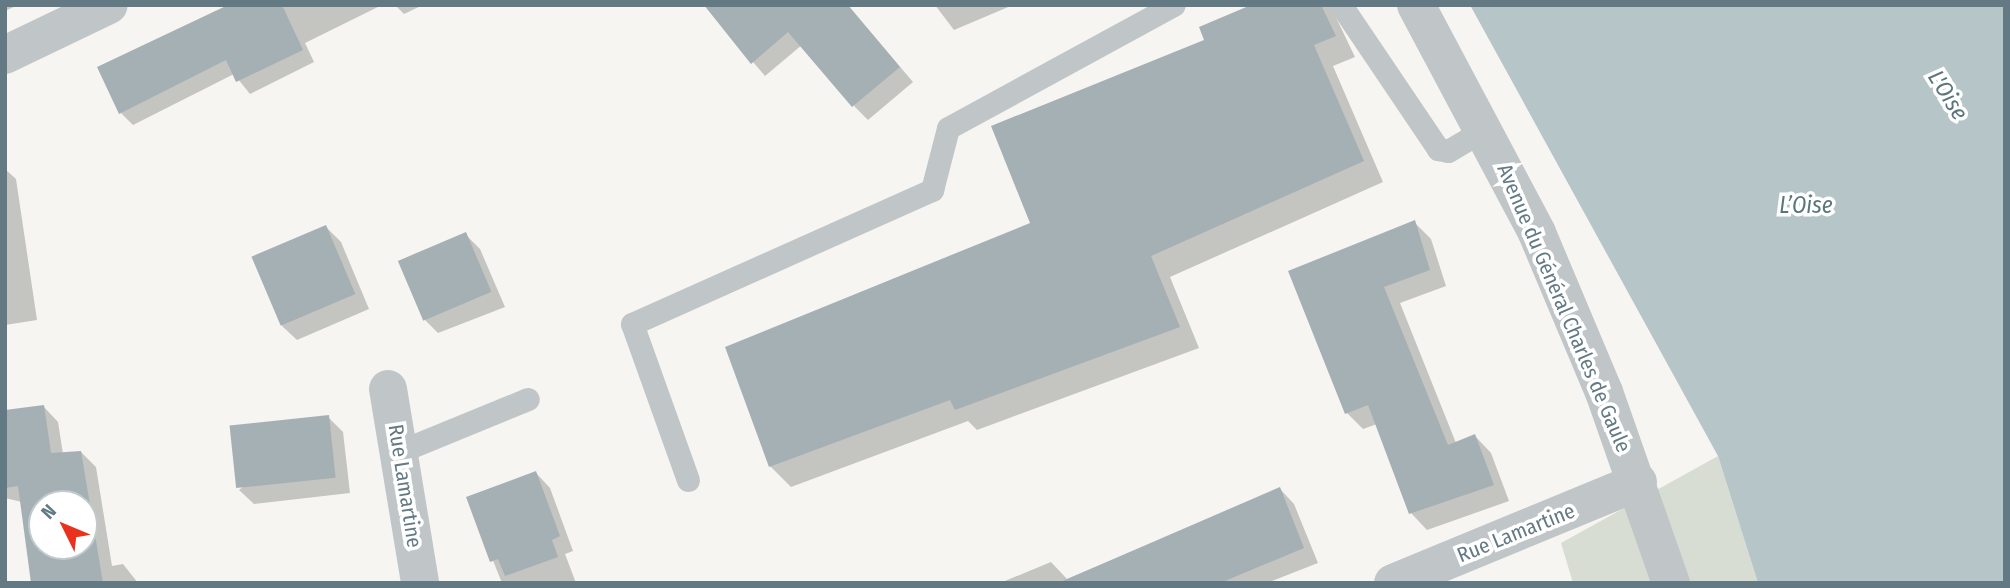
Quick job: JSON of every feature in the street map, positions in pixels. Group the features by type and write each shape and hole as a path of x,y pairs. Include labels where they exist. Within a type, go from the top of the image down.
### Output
{"street":[{"path":"5,55 109,5"},
{"name":"Avenue du Général Charles de Gaule","path":"1416,5 1485,129 1537,233 1638,482 1671,583"},
{"name":"Rue Lamartine","path":"388,389 401,451 420,583"},
{"name":"Rue Lamartine","path":"1393,583 1638,482"}],"lane":[{"path":"688,480 632,324 932,190 948,128 1174,5"},
{"path":"1341,5 1437,149 1448,151 1485,129"},
{"path":"401,451 528,400"}],"shaded area":[{"path":"1718,456 1758,583 1573,583 1561,543"}],"water":[{"name":"L’Oise","path":"1470,5 2005,5 2005,583 1758,583 1718,456"}],"building":[{"path":"228,5 282,5 303,50 236,82 226,60 119,114 97,67"},
{"path":"704,5 848,5 900,67 852,107 788,32 751,64"},
{"path":"1251,5 1321,5 1336,36 1314,45 1364,161 1151,256 1180,327 955,410 950,400 769,467 725,347 1030,223 991,126 1204,40 1199,27"},
{"path":"1415,220 1430,270 1384,287 1448,445 1475,434 1494,485 1409,514 1368,405 1345,414 1288,271"},
{"path":"326,225 355,294 281,326 251,257"},
{"path":"466,232 491,292 423,321 398,261"},
{"path":"44,405 51,453 81,451 88,490 28,490 28,560 98,560 98,553 103,583 31,583 18,486 5,488 5,410"},
{"path":"329,415 336,478 236,488 230,425"},
{"path":"536,471 560,536 552,540 558,557 505,576 498,559 490,562 466,497"},
{"path":"1280,487 1304,548 1220,583 1058,583"}],"water label":[{"name":"L'Oise","path":"1948,95"}]}
